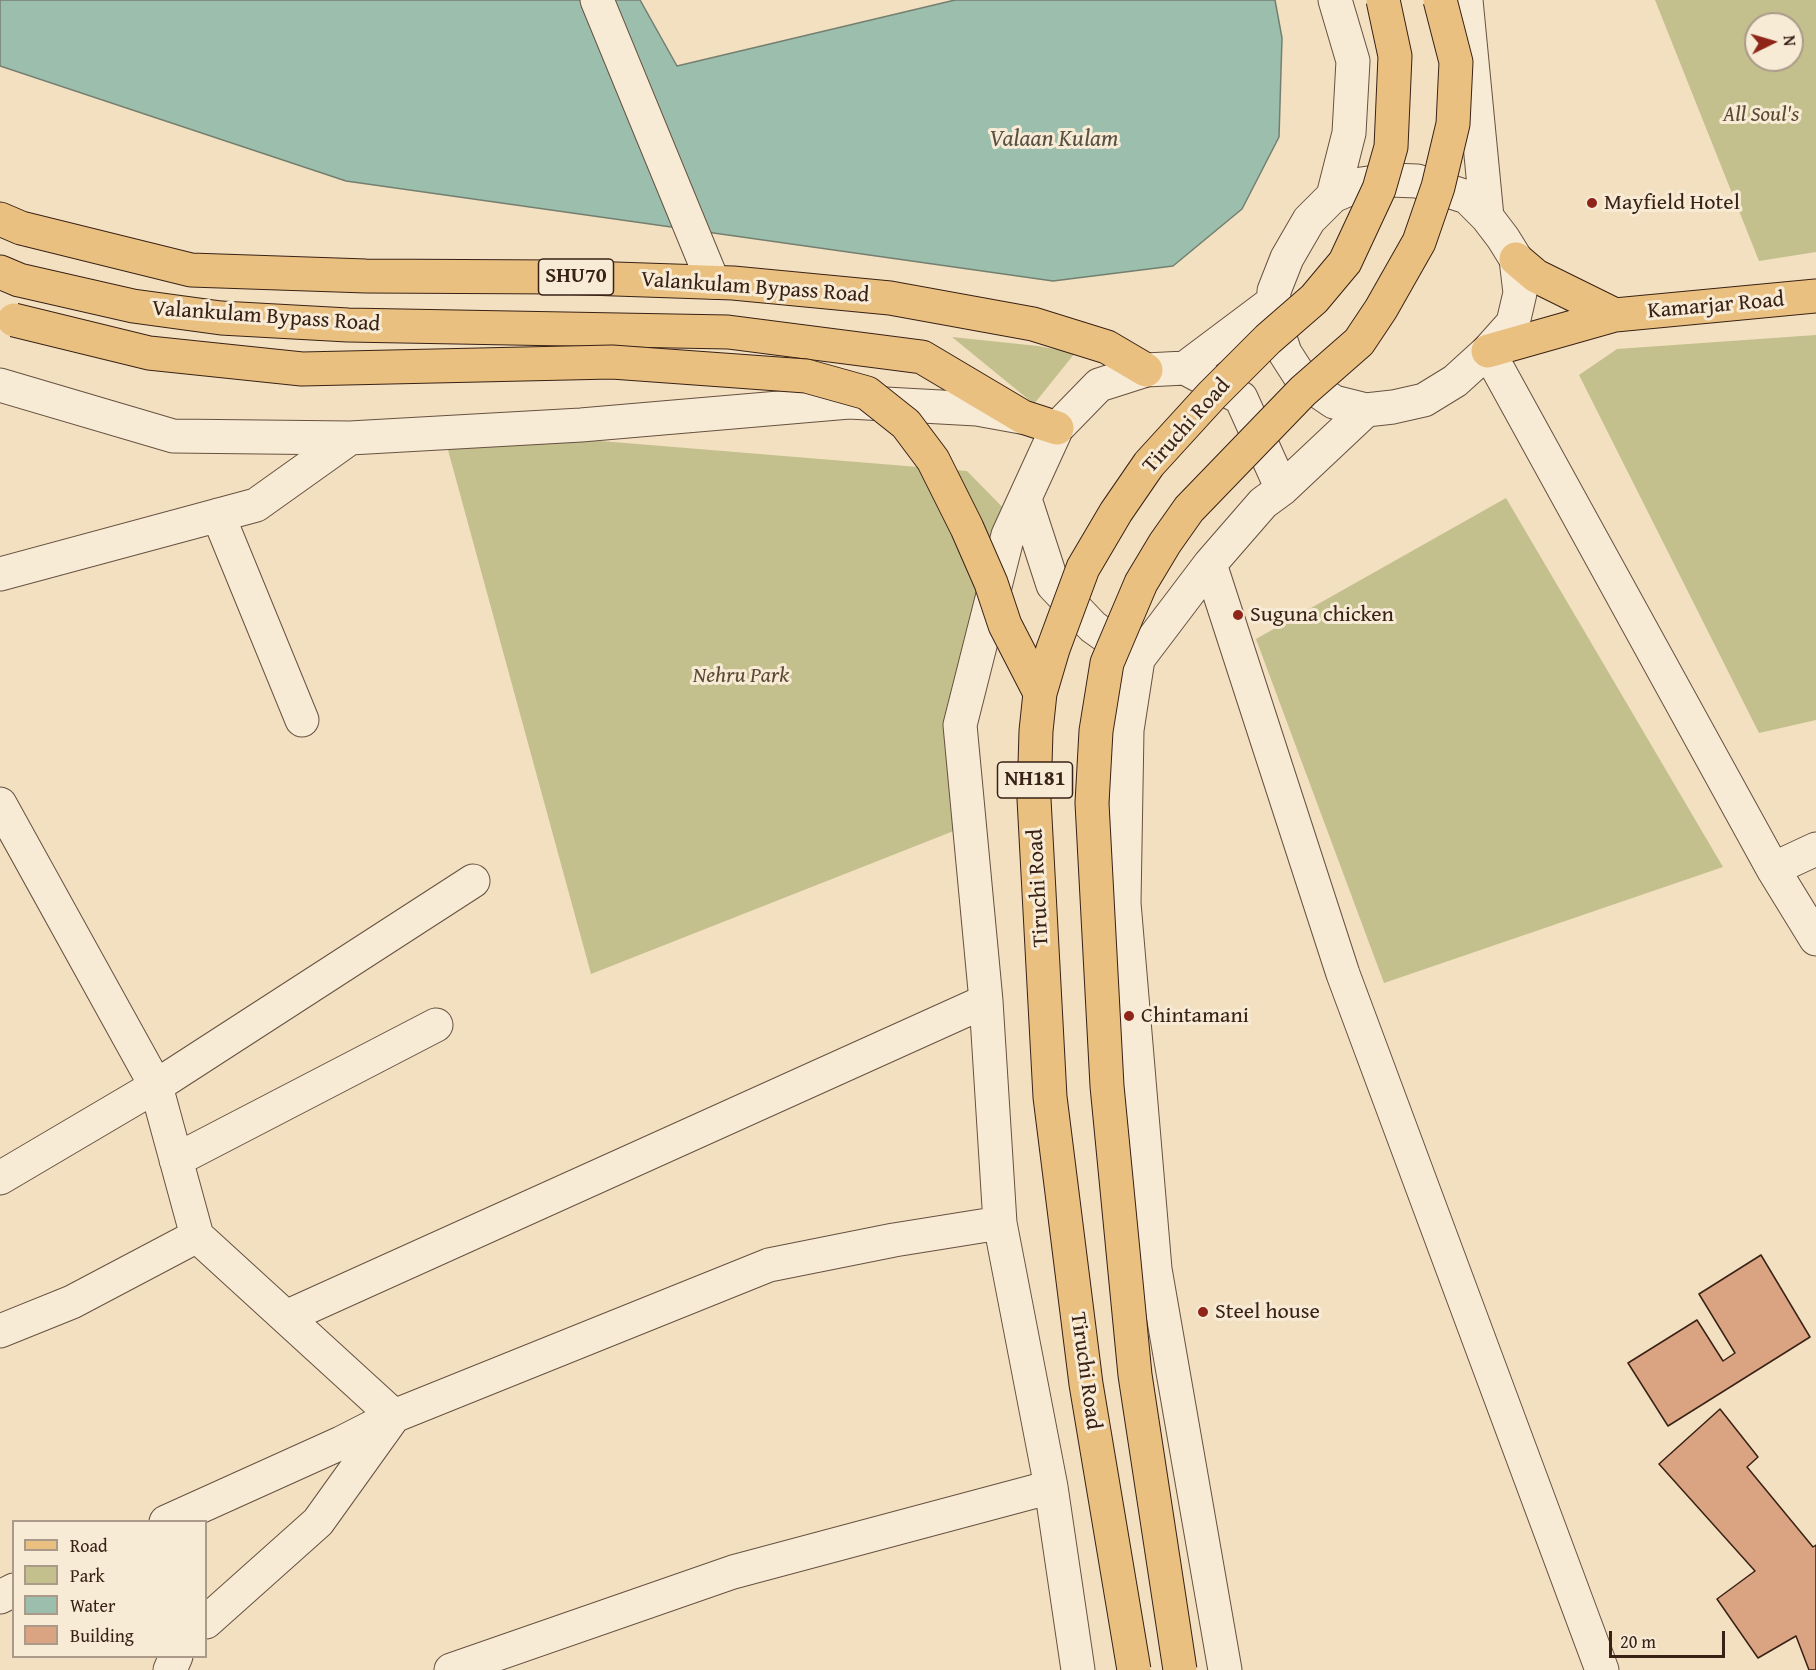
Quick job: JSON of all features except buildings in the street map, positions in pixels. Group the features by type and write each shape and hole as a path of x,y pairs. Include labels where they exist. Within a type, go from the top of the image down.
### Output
{"main road":[{"name":"Tiruchi Road","path":"1134,1670 1086,1384 1050,1097 1034,799 1035,731 1040,693 1053,649 1083,568 1116,512 1149,464 1212,395 1268,339 1314,299 1345,262 1379,189 1391,147 1395,56 1383,0"},
{"name":"NH181","path":"1180,1670 1135,1375 1107,1086 1092,803 1096,731 1107,663 1141,583 1165,543 1189,509 1304,391 1359,342 1381,309 1419,242 1438,187 1453,124 1455,62 1440,0"},
{"name":"Valankulam Bypass Road","path":"0,219 21,228 191,270 366,276 557,277 713,282 890,298 1033,324 1107,347 1146,370"},
{"path":"1516,259 1536,276 1615,315"},
{"name":"Valankulam Bypass Road","path":"0,272 19,280 133,306 221,318 348,325 728,332 922,357 1023,417 1057,428"},
{"name":"Kamarjar Road","path":"1488,351 1615,315 1816,296"},
{"path":"14,320 149,353 302,369 612,362 806,376 867,393 906,424 933,460 971,537 1005,625 1040,693"}],"street":[{"path":"597,0 713,282"},
{"path":"1333,196 1349,133 1353,61 1335,0"},
{"path":"1466,0 1487,218"},
{"path":"1390,180 1417,181 1467,197 1503,238 1516,259 1521,293 1513,323 1488,351 1455,381 1424,400 1393,408 1366,411 1334,402 1303,381 1286,352 1273,316 1274,291 1287,258 1309,220 1333,196 1361,184 1390,180"},
{"path":"1185,368 1273,302"},
{"path":"1488,351 1773,868 1812,924"},
{"path":"1078,1670 1051,1487 1000,1223 986,1000 960,725 1008,535 1057,428 1099,385 1146,370 1185,368 1242,398 1282,489"},
{"path":"0,385 173,436 350,438 581,425 849,402 977,409 1023,417"},
{"path":"1225,1670 1155,1269 1125,915 1127,730 1138,659 1210,564 1263,503 1282,489 1366,411"},
{"path":"0,574 256,505 350,438"},
{"path":"1025,499 1053,585 1094,627 1138,659"},
{"path":"218,515 302,720"},
{"path":"1210,564 1343,974 1602,1670"},
{"path":"0,804 156,1086 197,1236 394,1416"},
{"path":"1773,868 1816,849"},
{"path":"0,1178 156,1086 473,881"},
{"path":"286,1317 986,1000"},
{"path":"176,1160 436,1025"},
{"path":"168,1520 341,1443 394,1416 769,1265 894,1240 1000,1223"},
{"path":"0,1331 72,1302 197,1236"},
{"path":"207,1621 318,1522 394,1416"},
{"path":"451,1670 733,1572 1051,1487"}],"green space":[{"name":"All Soul's","path":"1655,0 1816,0 1816,252 1759,261"},
{"path":"1816,335 1816,720 1759,733 1579,375 1617,349"},
{"path":"952,337 1038,346 1075,353 1034,404"},
{"name":"Nehru Park","path":"442,428 967,471 1017,522 972,737 979,821 591,974"},
{"path":"1506,498 1723,867 1384,983 1256,639"}],"water":[{"name":"Valaan Kulam","path":"0,0 640,0 677,66 955,0 1275,0 1282,38 1279,137 1242,209 1173,266 1053,281 346,181 0,66"}],"place":[{"name":"Mayfield Hotel","path":"1592,203"},
{"name":"Suguna chicken","path":"1238,615"},
{"name":"Chintamani","path":"1129,1016"},
{"name":"Steel house","path":"1203,1312"}]}
